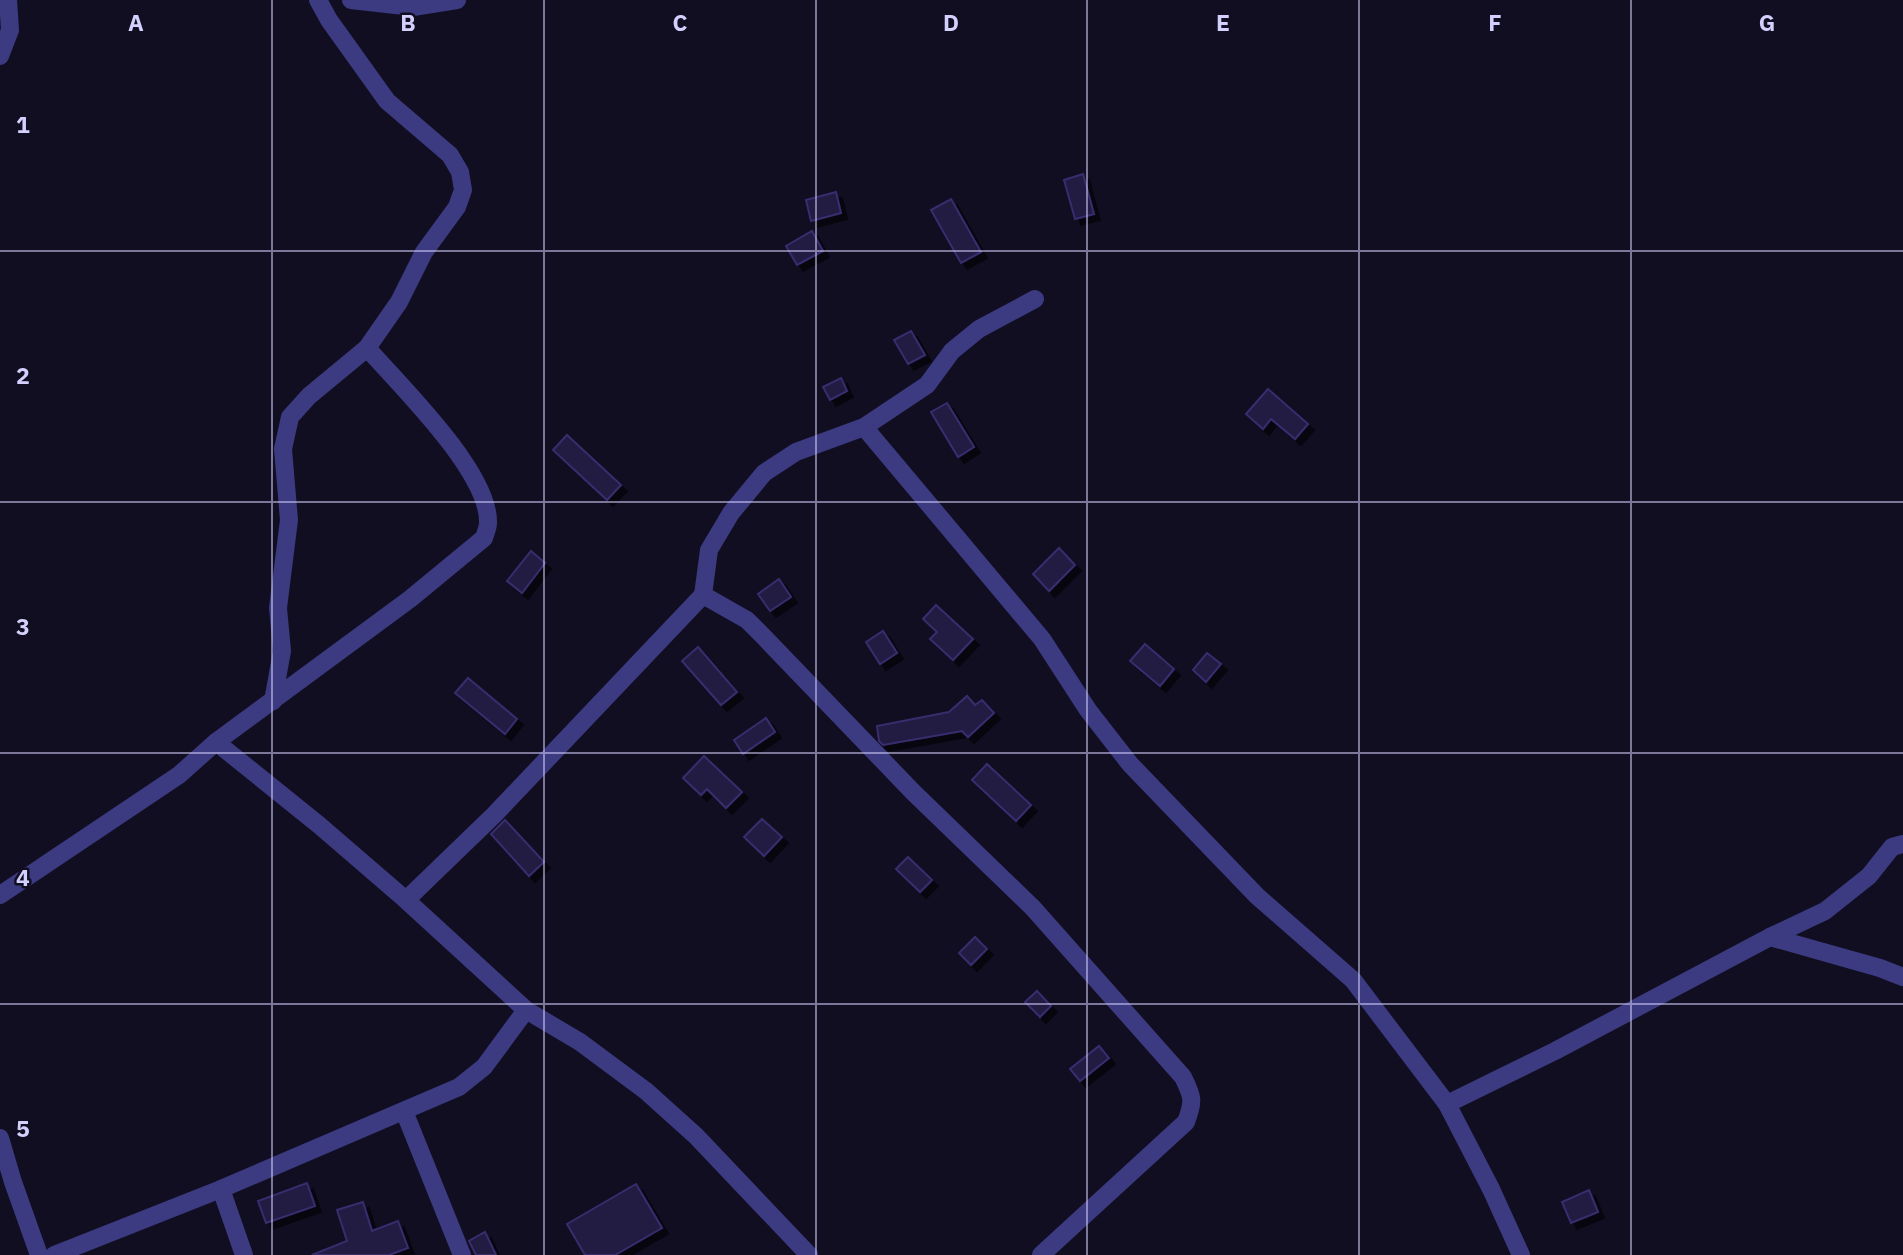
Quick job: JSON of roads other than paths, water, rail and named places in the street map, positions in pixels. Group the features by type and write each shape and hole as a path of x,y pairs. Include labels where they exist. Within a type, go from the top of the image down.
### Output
{"street":[{"path":"0,56 10,30 8,0"},
{"path":"273,701 282,651 278,608 289,520 283,449 290,417 309,396 367,348 399,302 424,252 457,207 463,190 460,172 450,155 387,102 318,0"},
{"path":"351,0 413,6 457,0"},
{"path":"406,900 494,816 703,595 709,550 732,513 764,473 796,452 864,427 928,384 952,351 979,329 1035,299"},
{"path":"0,895 179,775 216,742 410,599 484,538 488,523 486,508 466,466 449,442 367,348"},
{"path":"864,427 1042,639 1087,710 1130,764 1257,896 1353,980 1447,1104 1491,1189 1521,1255"},
{"path":"703,595 747,621 764,637 913,792 1033,908 1183,1077 1192,1094 1192,1106 1186,1122 1041,1255"},
{"path":"216,742 406,900 526,1010 580,1042 646,1091 695,1136 809,1255"},
{"path":"1447,1104 1825,911 1869,876 1892,847 1903,844"},
{"path":"1770,937 1903,977"},
{"path":"54,1255 221,1189 459,1087 484,1067 526,1010"},
{"path":"404,1111 462,1255"},
{"path":"0,1138 39,1255"},
{"path":"221,1189 244,1255"}]}
